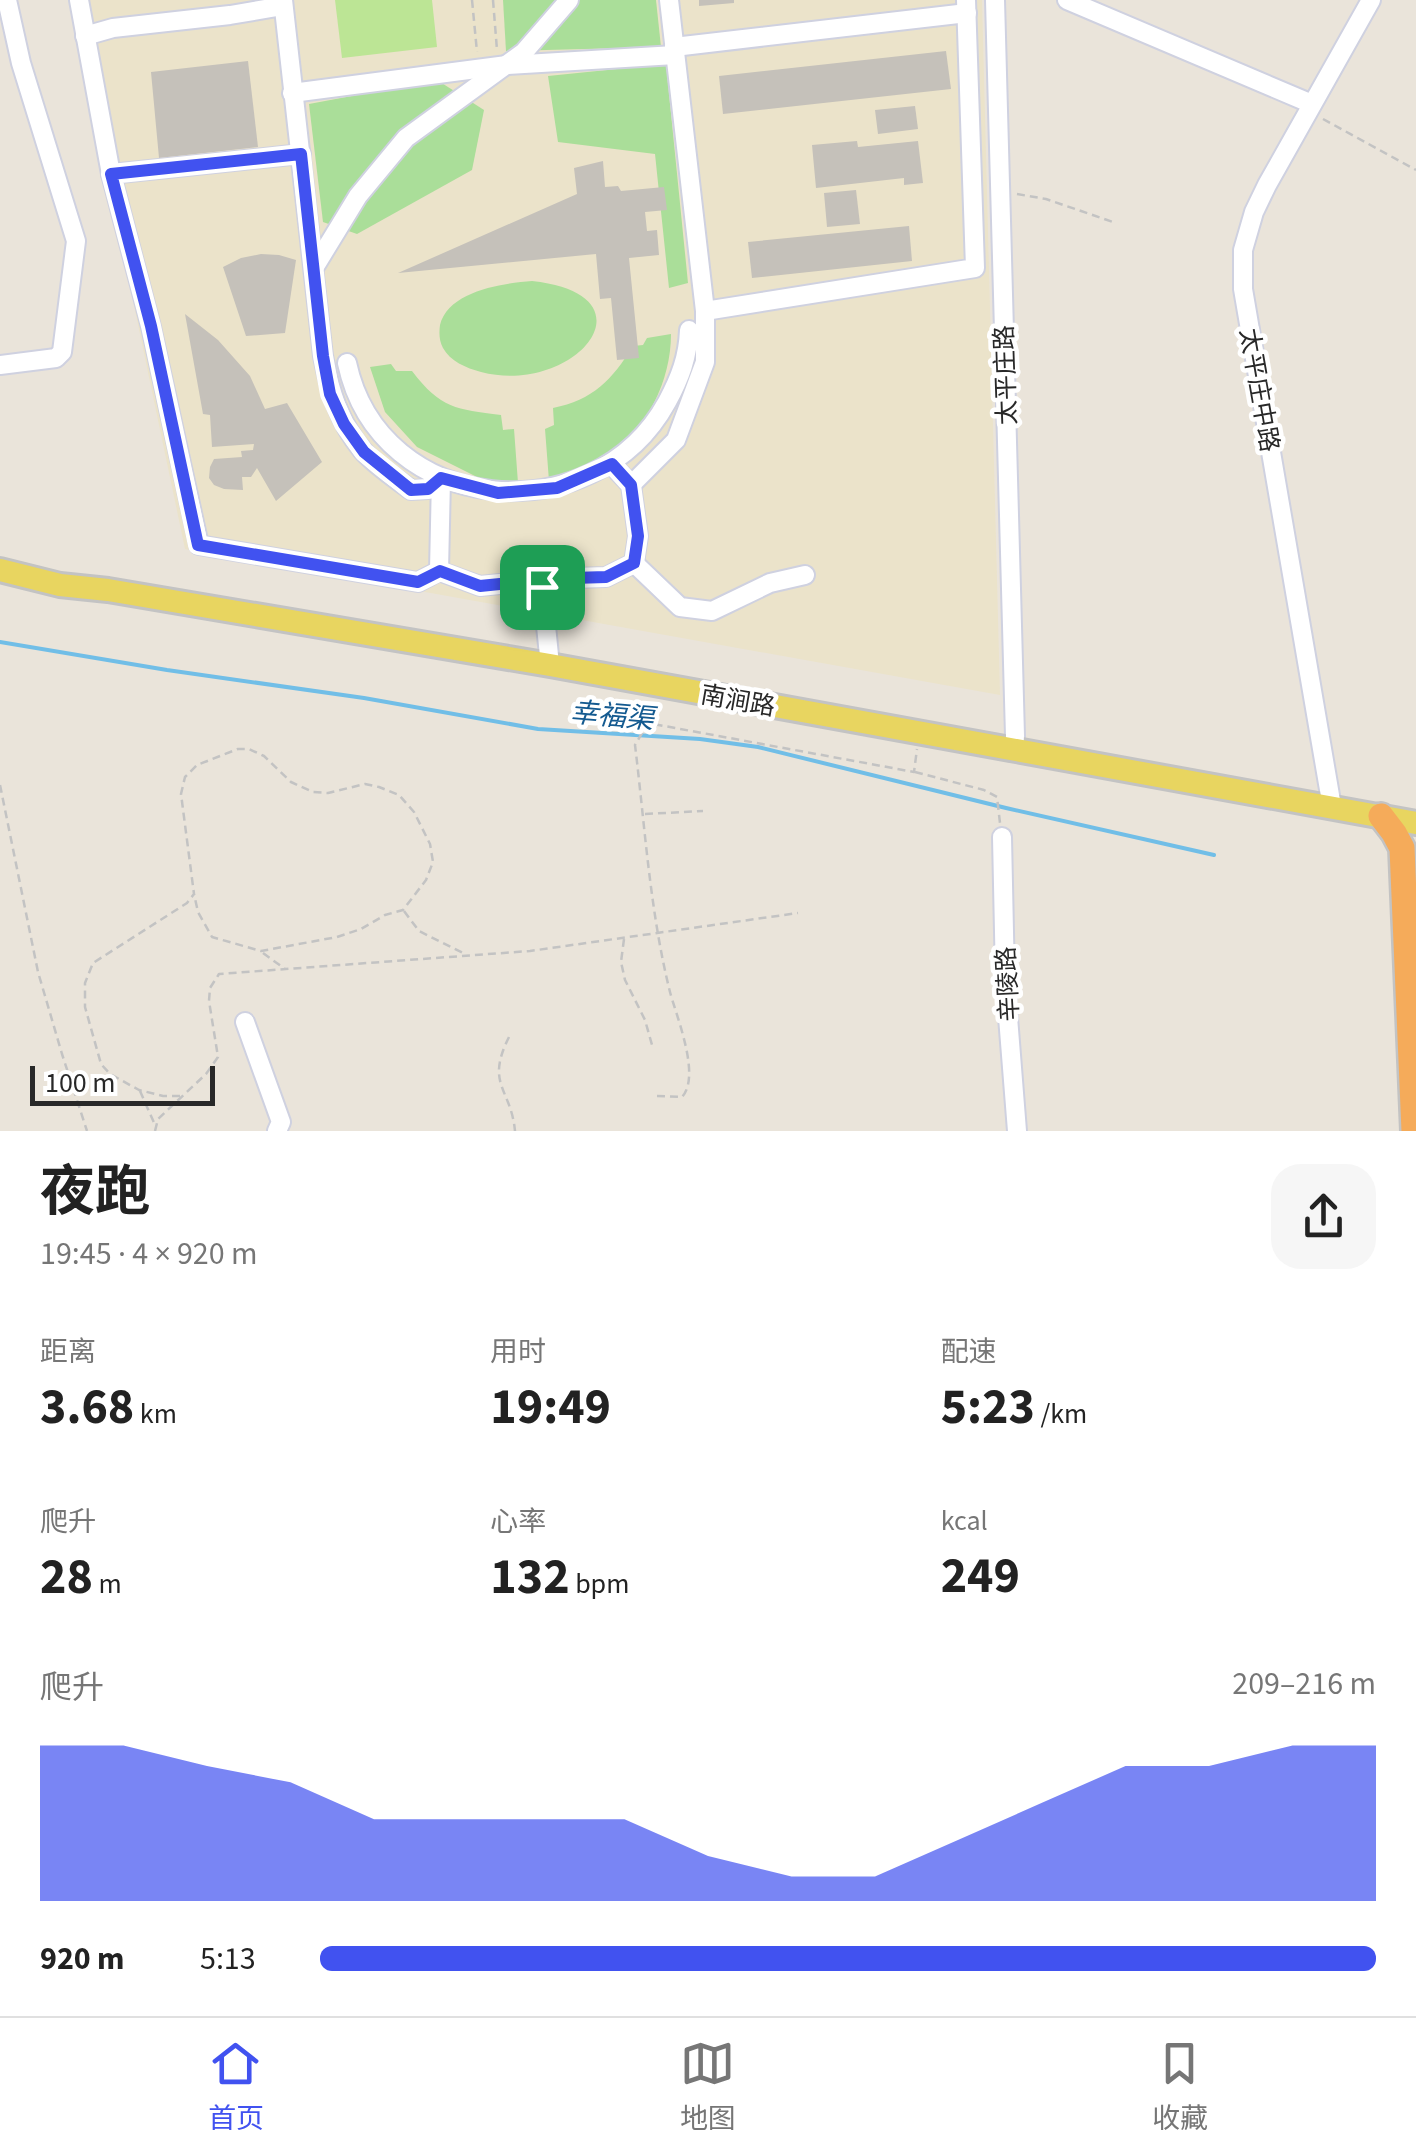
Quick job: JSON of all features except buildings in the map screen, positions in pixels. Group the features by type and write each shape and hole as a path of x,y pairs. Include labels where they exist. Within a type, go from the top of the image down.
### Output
{"highway":[{"path":"1382,816 1402,848 1414,1131"}],"main road":[{"name":"南涧路","path":"0,570 60,585 550,665 1416,823"}],"street":[{"path":"0,365 56,358 62,352 76,241 21,63 7,0"},
{"path":"79,0 111,174 151,326 198,545 418,582 440,571 480,586 510,583 542,587 573,578 606,577 634,563"},
{"path":"314,268 358,196 406,138 524,52 569,0"},
{"path":"631,485 676,440 706,362 705,310 669,0"},
{"name":"太平庄路","path":"995,0 1014,750"},
{"path":"1068,0 1310,108"},
{"name":"太平庄中路","path":"1332,807 1242,270 1243,250 1266,186 1371,0"},
{"path":"85,36 113,28 230,15 283,3 330,394 344,424 364,452 411,490 428,489 441,478"},
{"path":"292,93 503,66 674,51 966,6 975,268 705,310"},
{"path":"111,174 301,154"},
{"path":"347,363 357,400 391,446 441,478 498,493 557,488 612,464 655,424 684,371 689,330"},
{"path":"612,464 631,485 638,536 634,563"},
{"path":"440,571 441,478"},
{"path":"634,563 680,608 712,611 770,583 805,575"},
{"path":"542,587 550,665"},
{"name":"辛陵路","path":"1002,837 1005,979 1017,1131"},
{"path":"245,1022 281,1122 277,1131"}],"path":[{"path":"472,0 479,69"},
{"path":"492,0 503,66"},
{"path":"1310,108 1416,170"},
{"path":"1000,194 1046,198 1113,222"},
{"path":"657,1096 682,1096 688,1090 690,1070 658,932 636,743 648,724 914,772 984,790 996,797 999,815"},
{"path":"914,772 920,733"},
{"path":"260,951 338,937 403,910 426,880 433,862 430,844 414,812 399,795 364,784 328,793 313,792 291,782 264,756 249,749 238,749 196,765 185,777 182,794 198,912 212,937 260,951 286,969"},
{"path":"0,785 38,972 87,1131"},
{"path":"644,814 703,811"},
{"path":"180,1096 139,1090 100,1064 85,1006 86,983 93,964 187,903 194,894"},
{"path":"403,910 418,931 467,955"},
{"path":"156,1128 158,1118 206,1074 218,1057 209,1001 210,988 219,974 530,950 798,913"},
{"path":"624,937 621,962 625,980 652,1044"},
{"path":"509,1038 500,1054 498,1080 515,1131"},
{"path":"139,1090 156,1128"}],"shaded area":[{"path":"70,0 982,0 1000,695 185,549"}],"green space":[{"path":"335,0 432,0 437,47 342,58"},
{"path":"503,0 656,0 661,47 506,51"},
{"path":"666,64 688,283 669,288 655,154 558,142 548,76"},
{"path":"437,80 484,110 472,170 357,234 323,222 309,104"},
{"path":"532,281 570,290 591,304 596,322 589,341 572,357 546,370 515,376 475,370 446,353 440,325 454,304 478,291"},
{"path":"671,334 661,386 634,433 601,461 549,481 545,429 554,425 553,408 579,400 600,387 633,346 643,345 647,338"},
{"path":"391,364 396,371 412,371 432,393 451,405 501,415 503,430 514,429 518,483 485,481 417,447 385,412 370,367"}],"waterway":[{"name":"幸福渠","path":"0,642 538,729 700,739 758,747 1214,855"}],"route":[{"path":"301,154 330,394 344,424 364,452 411,490 428,489 441,478 498,493 557,488 612,464 631,485 638,536 634,563 606,577 573,578 542,587 510,583 480,586 440,571 418,582 198,545 151,326 111,174 301,154"}]}
